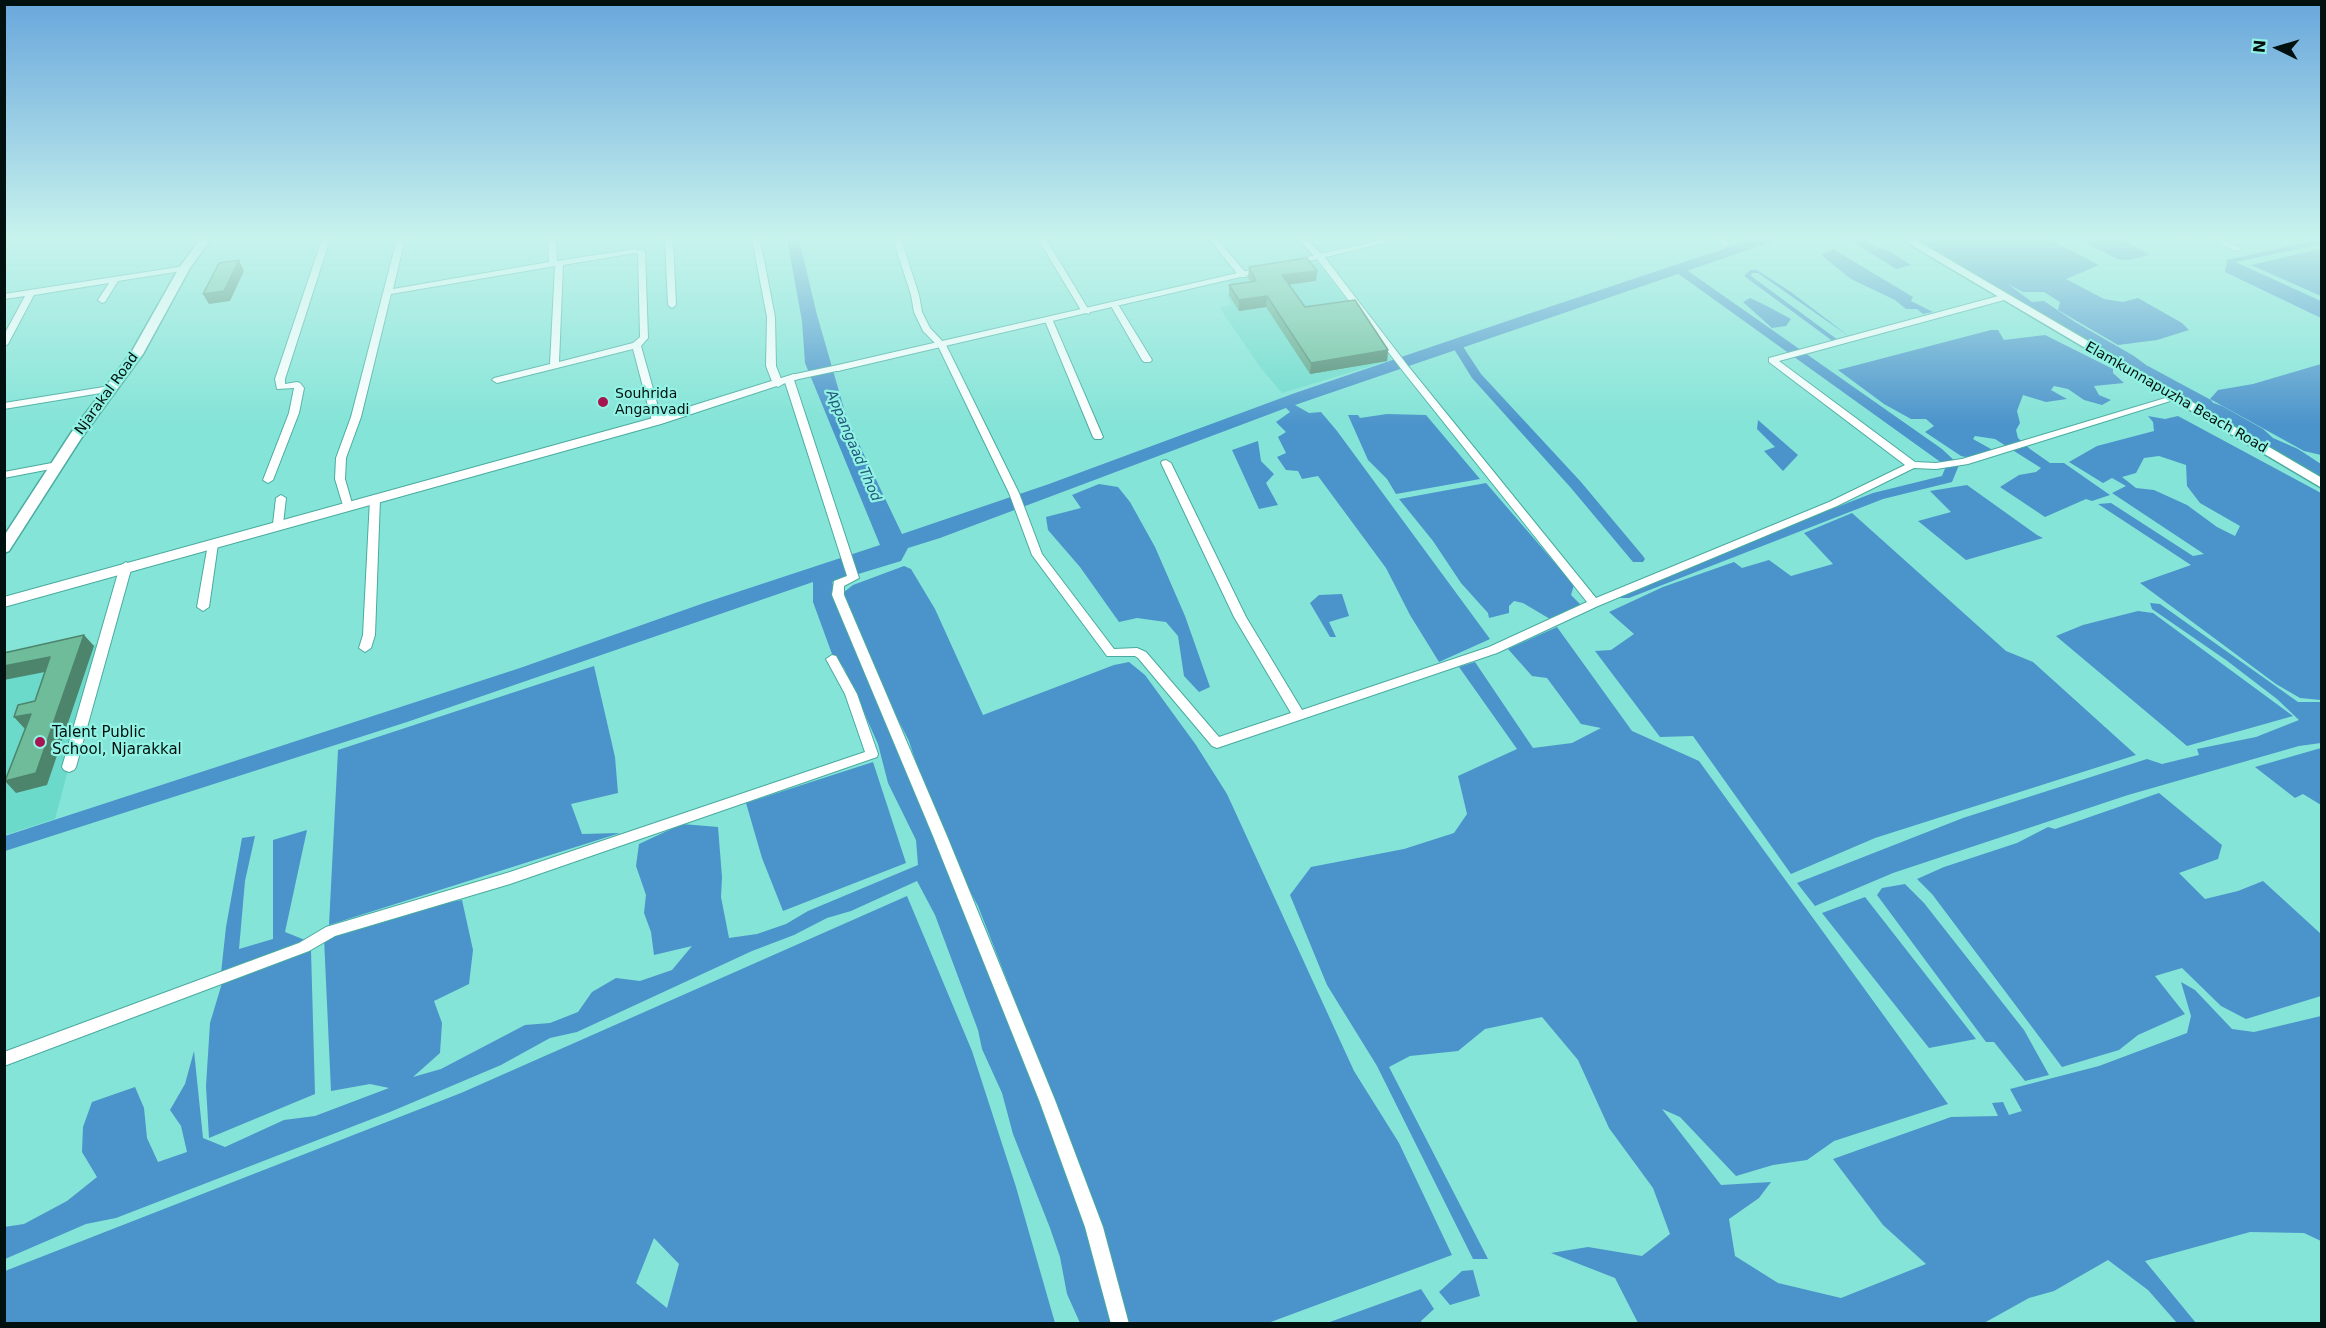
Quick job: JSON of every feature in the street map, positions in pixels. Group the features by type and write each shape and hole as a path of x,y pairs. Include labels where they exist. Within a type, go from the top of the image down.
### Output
{"main road":[{"name":"Njarakal Road","path":"4,548 57,465 137,354 167,301"},
{"name":"Elamkunnapuzha Beach Road","path":"2012,301 2322,484"}],"street":[{"path":"4,344 26,301"},
{"path":"268,480 294,413 299,388 297,386 280,387 280,379 306,301"},
{"path":"348,507 340,479 341,458 356,417 385,301"},
{"path":"554,366 555,301"},
{"path":"497,380 636,345 644,338 643,301"},
{"path":"672,301 672,305"},
{"path":"768,301 771,317 771,366 787,380 853,578 838,584 838,595 940,836 1047,1100 1094,1227 1120,1323"},
{"path":"916,301 918,312 926,328 942,345 1014,493 1037,555 1111,653 1137,652 1143,656 1217,743 1493,650 1594,603 1833,504 1912,465 1936,466 1964,462 1984,454 2175,398"},
{"path":"1079,301 1086,312"},
{"path":"4,602 126,566 657,421 787,380 1136,301"},
{"path":"1353,301 1594,603"},
{"path":"1912,465 1772,360 1988,301"},
{"path":"1115,306 1147,360"},
{"path":"1049,321 1098,437"},
{"path":"636,345 657,421"},
{"path":"4,406 110,389"},
{"path":"1166,463 1240,617 1299,716"},
{"path":"4,475 57,465"},
{"path":"278,525 281,498"},
{"path":"365,648 369,635 375,499"},
{"path":"203,607 213,544"},
{"path":"69,766 126,566"},
{"path":"4,1059 304,947 331,932 510,878 872,754 851,694 832,659"}],"shaded area":[{"path":"1229,301 1347,301 1391,360 1282,393 1260,367 1219,307 1231,305"},
{"name":"Talent Public School, Njarakkal","path":"102,643 55,819 5,835 4,652 14,650 8,664"}],"water":[{"name":"Appangaad Thod","path":"798,301 814,301 847,419 902,534 1049,484 1295,393 1531,313 1567,301 1599,301 1295,405 1309,413 1321,412 1337,431 1490,639 1439,662 1410,615 1386,568 1318,476 1302,479 1298,471 1286,470 1277,457 1286,453 1278,437 1286,432 1276,422 1290,412 1286,408 908,548 901,561 832,582 918,801 1016,1032 1086,1219 1116,1323 1080,1323 1067,1294 1060,1257 1013,1134 1002,1093 982,1049 978,1030 935,915 917,881 851,911 827,918 794,935 752,951 577,1032 550,1038 501,1065 390,1112 116,1218 86,1224 5,1259 4,1227 24,1224 67,1201 97,1177 82,1152 83,1127 92,1102 135,1087 144,1108 147,1138 158,1162 187,1152 181,1126 170,1110 185,1084 194,1051 203,1138 225,1147 284,1120 315,1116 389,1088 370,1084 331,1091 324,938 438,904 462,900 473,950 469,984 434,1001 442,1023 440,1053 413,1077 441,1069 525,1025 550,1023 578,1012 592,992 616,978 640,981 672,970 692,946 654,955 651,932 644,913 646,895 636,866 639,844 682,824 718,827 722,877 721,897 729,938 757,934 786,924 808,911 918,865 916,840 888,783 878,744 844,668 832,654 813,602 813,582 407,722 5,851 5,836 520,668 704,603 880,545 805,363"},
{"path":"1756,301 1791,319 1786,326 1772,328 1743,302"},
{"path":"1778,301 1785,301 1838,340 1834,342"},
{"path":"1798,301 1803,301 1850,337"},
{"path":"1896,301 1911,301 1933,312 1923,314 1917,309 1906,309"},
{"path":"2019,301 2044,301 2134,356 2181,391 2222,406 2263,429 2273,438 2298,449 2321,464 2321,479"},
{"path":"2058,301 2143,301 2182,323 2189,330 2157,340 2118,345 2058,310"},
{"path":"2285,301 2321,301 2321,318"},
{"path":"1998,330 2004,340 2045,335 2113,369 2113,373 2124,383 2094,386 2099,395 2111,400 2102,405 2084,400 2068,389 2054,386 2051,390 2067,399 2046,402 2023,395 2017,411 2020,423 2016,430 2018,438 2030,449 2050,463 2064,463 2110,495 2092,501 2086,499 2045,517 2000,487 2019,475 2036,472 2041,468 1995,439 1975,436 1973,439 1998,453 1971,458 1961,456 1925,432 1934,426 1926,419 1911,419 1884,404 1838,370"},
{"path":"2321,364 2321,455 2304,451 2210,399 2218,390 2253,384"},
{"path":"1387,414 1426,415 1480,479 1396,494 1387,479 1368,460 1348,415 1358,415 1360,418"},
{"path":"2148,416 2165,419 2178,416 2321,493 2321,700 2300,698 2276,684 2140,583 2191,565 2098,504 2111,503 2193,556 2204,554 2112,493 2126,486 2112,478 2103,483 2069,462 2097,446 2154,431 2153,422","holes":["2159,456 2186,465 2187,486 2200,503 2240,526 2235,536 2217,527 2187,505 2154,490 2136,488 2122,477 2136,473 2144,458"]},
{"path":"1758,420 1798,455 1783,471 1764,451 1775,447 1757,429"},
{"path":"1258,441 1261,461 1274,474 1266,483 1278,505 1259,509 1232,450"},
{"path":"1486,483 1574,585 1571,595 1582,606 1550,619 1523,603 1514,601 1509,606 1509,613 1489,618 1488,613 1461,583 1433,541 1399,499"},
{"path":"1099,484 1118,487 1130,502 1155,547 1185,616 1210,687 1199,692 1184,676 1178,636 1166,622 1137,618 1119,622 1080,567 1048,530 1046,517 1081,508 1072,495"},
{"path":"1967,485 2043,538 1966,560 1918,521 1951,512 1930,491"},
{"path":"1852,513 2006,651 2033,662 2136,755 1875,838 1791,874 1693,736 1660,737 1595,651 1611,650 1634,634 1609,612 1663,587 1734,562 1742,568 1769,560 1791,576 1833,564 1804,533"},
{"path":"904,566 911,569 935,609 983,715 1114,665 1129,662 1145,675 1196,745 1227,794 1354,1071 1399,1143 1452,1255 1268,1323 1129,1323 1073,1150 978,906 940,836 909,741 875,675 846,600 844,592 853,585"},
{"path":"1342,594 1349,616 1329,622 1336,637 1330,637 1310,603 1319,595"},
{"path":"2150,603 2160,604 2298,702 2321,702 2321,743 2299,746 2128,795 1893,873 1815,906 1797,883 1963,818 2147,759 2162,764 2199,755 2197,749 2256,737 2299,720 2277,699 2226,660 2152,609"},
{"path":"2138,611 2153,613 2293,716 2187,746 2056,636 2083,625"},
{"path":"1557,627 1632,731 1699,761 1948,1104 1834,1141 1807,1160 1773,1165 1736,1176 1680,1117 1662,1109 1721,1185 1771,1182 1759,1198 1729,1219 1735,1256 1778,1283 1841,1298 1926,1264 1883,1225 1833,1159 1951,1117 1998,1116 1992,1103 2003,1102 2009,1115 2022,1111 2010,1089 2099,1066 2187,1033 2191,1016 2181,982 2195,990 2232,1029 2254,1032 2321,1016 2321,1241 2304,1233 2250,1232 2145,1261 2196,1323 2177,1323 2148,1290 2108,1260 2054,1291 2029,1298 1984,1323 1638,1323 1615,1278 1551,1253 1588,1247 1642,1256 1670,1234 1653,1188 1609,1128 1578,1060 1542,1017 1485,1029 1458,1051 1410,1056 1389,1067 1488,1259 1473,1259 1377,1066 1327,985 1290,895 1311,867 1404,849 1454,833 1467,814 1458,776 1517,749 1459,667 1475,662 1533,748 1572,743 1601,728 1581,724 1547,678 1532,676 1508,649"},
{"path":"594,666 615,757 618,793 571,804 582,834 620,833 329,925 338,750"},
{"path":"2321,748 2321,805 2303,794 2295,798 2255,767"},
{"path":"873,762 906,863 783,911 762,858 746,803"},
{"path":"2159,793 2222,845 2218,859 2179,873 2205,899 2238,891 2263,881 2321,934 2321,996 2246,1019 2221,1006 2182,968 2155,976 2185,1014 2138,1035 2119,1050 2062,1067 1932,894 1917,879 1944,867 2017,843 2048,827 2055,829"},
{"path":"307,830 285,932 305,940 221,973 226,927 242,838 255,836 245,881 239,949 273,939 273,840"},
{"path":"1905,884 1924,903 2024,1030 2049,1075 2025,1081 1994,1042 1986,1042 1877,895 1882,888"},
{"path":"907,896 972,1051 1016,1187 1055,1323 5,1323 5,1271 461,1093","holes":["654,1238 679,1264 667,1308 636,1283"]},
{"path":"1865,897 1976,1039 1929,1048 1822,913"},
{"path":"311,950 315,1094 209,1138 206,1086 210,1023 222,983"},
{"path":"1473,1270 1480,1296 1450,1305 1439,1292 1462,1271"},
{"path":"1421,1289 1434,1309 1421,1321 1422,1323 1327,1323"}],"building":[{"path":"1270,301 1301,301 1305,307 1356,301 1388,350 1311,363"},
{"path":"84,635 36,773 5,781 31,714 14,717 18,705 35,701 50,657 4,666 4,653"}],"waterway":[{"path":"1624,595 1878,496 1947,479 1953,465 1938,452 1724,301"},
{"path":"1450,344 1458,347 1476,376 1576,485 1638,559"},
{"path":"2148,369 2207,403"}],"place":[{"name":"Souhrida Anganvadi","path":"603,402"},
{"name":"Talent Public School, Njarakkal","path":"40,742"}]}
